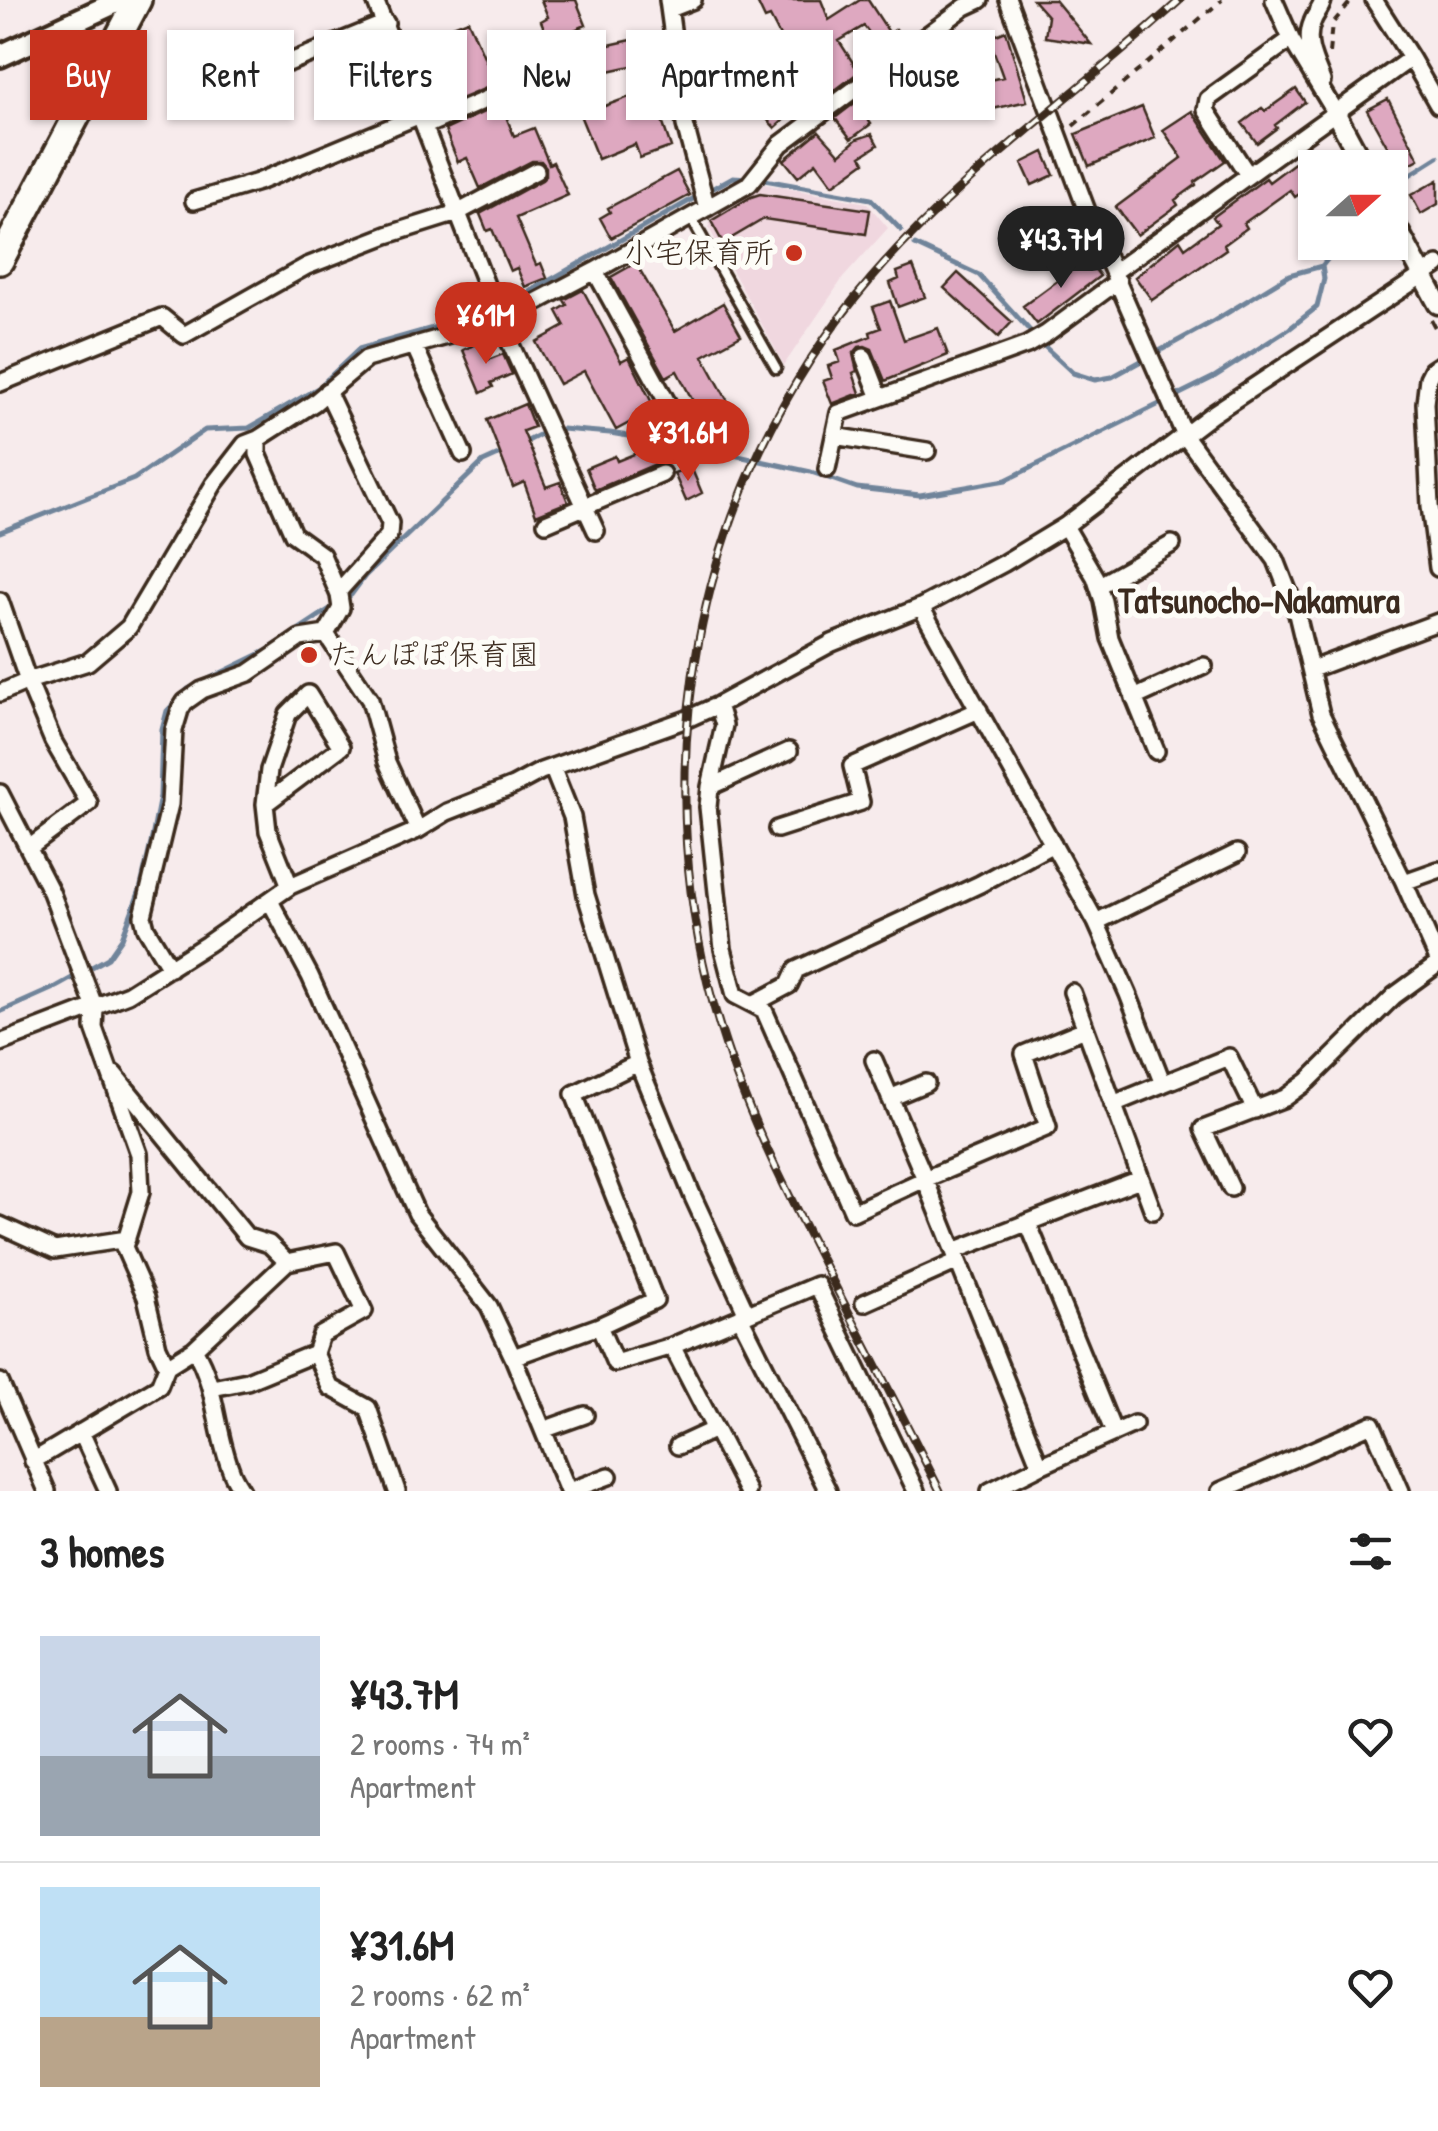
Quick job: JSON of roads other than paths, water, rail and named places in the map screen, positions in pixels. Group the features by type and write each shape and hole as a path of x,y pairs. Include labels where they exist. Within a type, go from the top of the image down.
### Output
{"highway":[{"path":"0,261 138,0"}],"main road":[{"path":"0,56 120,0"}],"street":[{"path":"375,0 389,30"},
{"path":"693,0 669,4 685,125 707,208"},
{"path":"0,693 88,662 129,627 214,484 245,444 327,391 366,359 500,321 749,184 781,144 965,7 980,0"},
{"path":"1008,0 1090,219 1185,436 1276,560 1297,614 1321,714 1432,932 1438,962 1394,996 1308,1082 1285,1098 1203,1129 1231,1188"},
{"path":"1274,0 1290,38 1355,150"},
{"path":"1323,0 1312,21 1308,41 1335,112"},
{"path":"1374,0 1438,104"},
{"path":"294,61 386,23"},
{"path":"1248,175 1206,110 1208,99 1290,38"},
{"path":"827,469 839,413 1027,345 1046,334 1248,175 1411,58"},
{"path":"194,201 258,182 422,120 500,321 596,531"},
{"path":"0,383 162,317 184,335 307,266 458,213 536,171"},
{"path":"1408,239 1430,270 1438,304"},
{"path":"0,1043 128,994 290,886 552,767 718,705 832,643 921,606 1004,563 1065,526 1211,415 1430,270"},
{"path":"595,271 668,404"},
{"path":"414,346 463,454"},
{"path":"864,357 880,398"},
{"path":"1438,366 1428,378 1432,414 1430,506 1438,568"},
{"path":"327,391 390,523 389,535 338,592"},
{"path":"834,436 927,452"},
{"path":"258,439 258,454 293,534 322,555 338,592 341,608 326,634"},
{"path":"546,524 662,474"},
{"path":"1065,526 1098,586 1110,638 1156,751"},
{"path":"1098,586 1172,544"},
{"path":"0,601 53,741 89,803 30,848"},
{"path":"921,606 1096,922 1163,1084"},
{"path":"1312,670 1438,622"},
{"path":"326,634 370,700 387,762 418,830"},
{"path":"170,968 143,916 170,804 174,730 180,710 202,690 248,674 300,638 326,634"},
{"path":"1134,698 1204,666"},
{"path":"265,804 341,747 308,694 288,714 269,770 265,804 268,832 290,886"},
{"path":"718,705 724,725 708,807 722,949 735,996 764,1010 853,1212 1048,1127 1024,1054 1085,1029"},
{"path":"777,829 861,802 852,766 979,710"},
{"path":"710,787 789,750"},
{"path":"552,767 572,818 586,895 638,1063 743,1316 828,1491"},
{"path":"0,793 50,892 95,1008 94,1028 139,1154 141,1192 124,1248 146,1297 158,1347 167,1366"},
{"path":"753,1004 789,985 796,970 980,884 1053,844"},
{"path":"1096,922 1237,853"},
{"path":"1404,882 1438,870"},
{"path":"270,901 310,976 417,1214 489,1306 569,1491 609,1476"},
{"path":"1072,992 1153,1212"},
{"path":"1113,1104 1228,1056 1254,1110"},
{"path":"874,1060 1040,1466"},
{"path":"513,1357 599,1326 655,1300 574,1094 638,1063"},
{"path":"108,1068 247,1237 269,1244 287,1262"},
{"path":"890,1098 926,1083"},
{"path":"864,1303 1028,1223 1140,1179"},
{"path":"1028,1223 1114,1433"},
{"path":"0,1226 56,1250 127,1239"},
{"path":"33,1460 159,1386 167,1366 194,1349 287,1262 336,1252 364,1311 321,1335 314,1354 330,1388 368,1408 396,1491"},
{"path":"599,1326 615,1363 672,1346 817,1284 916,1491"},
{"path":"672,1346 747,1491"},
{"path":"194,1349 212,1388 230,1470 242,1491"},
{"path":"212,1388 246,1381 314,1354"},
{"path":"0,1382 47,1491"},
{"path":"543,1430 585,1415"},
{"path":"990,1491 1134,1424"},
{"path":"1220,1491 1257,1484 1372,1424 1401,1491"},
{"path":"678,1446 715,1429"},
{"path":"82,1432 108,1491"}],"lane":[{"path":"691,218 776,368"}],"waterway":[{"path":"1408,176 1438,157"},
{"path":"708,191 733,177 748,178"},
{"path":"759,179 871,199 901,230"},
{"path":"0,532 134,479 205,430 249,428 318,388 359,349 508,304 698,196"},
{"path":"915,245 979,275 1073,373 1095,380 1112,377 1289,275 1322,266"},
{"path":"522,444 562,429 610,433 811,472 857,488 920,495 1006,480 1214,377 1289,329 1317,307 1324,279 1322,266 1327,260"},
{"path":"0,1012 108,958 122,938 140,890 151,843 160,796 162,730 167,711 188,689 266,651 351,595 365,576 483,462 503,453"}],"railway":[{"path":"940,1491 775,1166 726,1046 700,947 687,845 686,744 698,643 723,545 760,450 810,361 871,279 943,204 1180,0"}],"place":[{"name":"小宅保育所","path":"794,253"},
{"name":"たんぽぽ保育園","path":"309,655"}],"district":[{"name":"Tatsunocho-Nakamura","path":"1259,601"}]}
